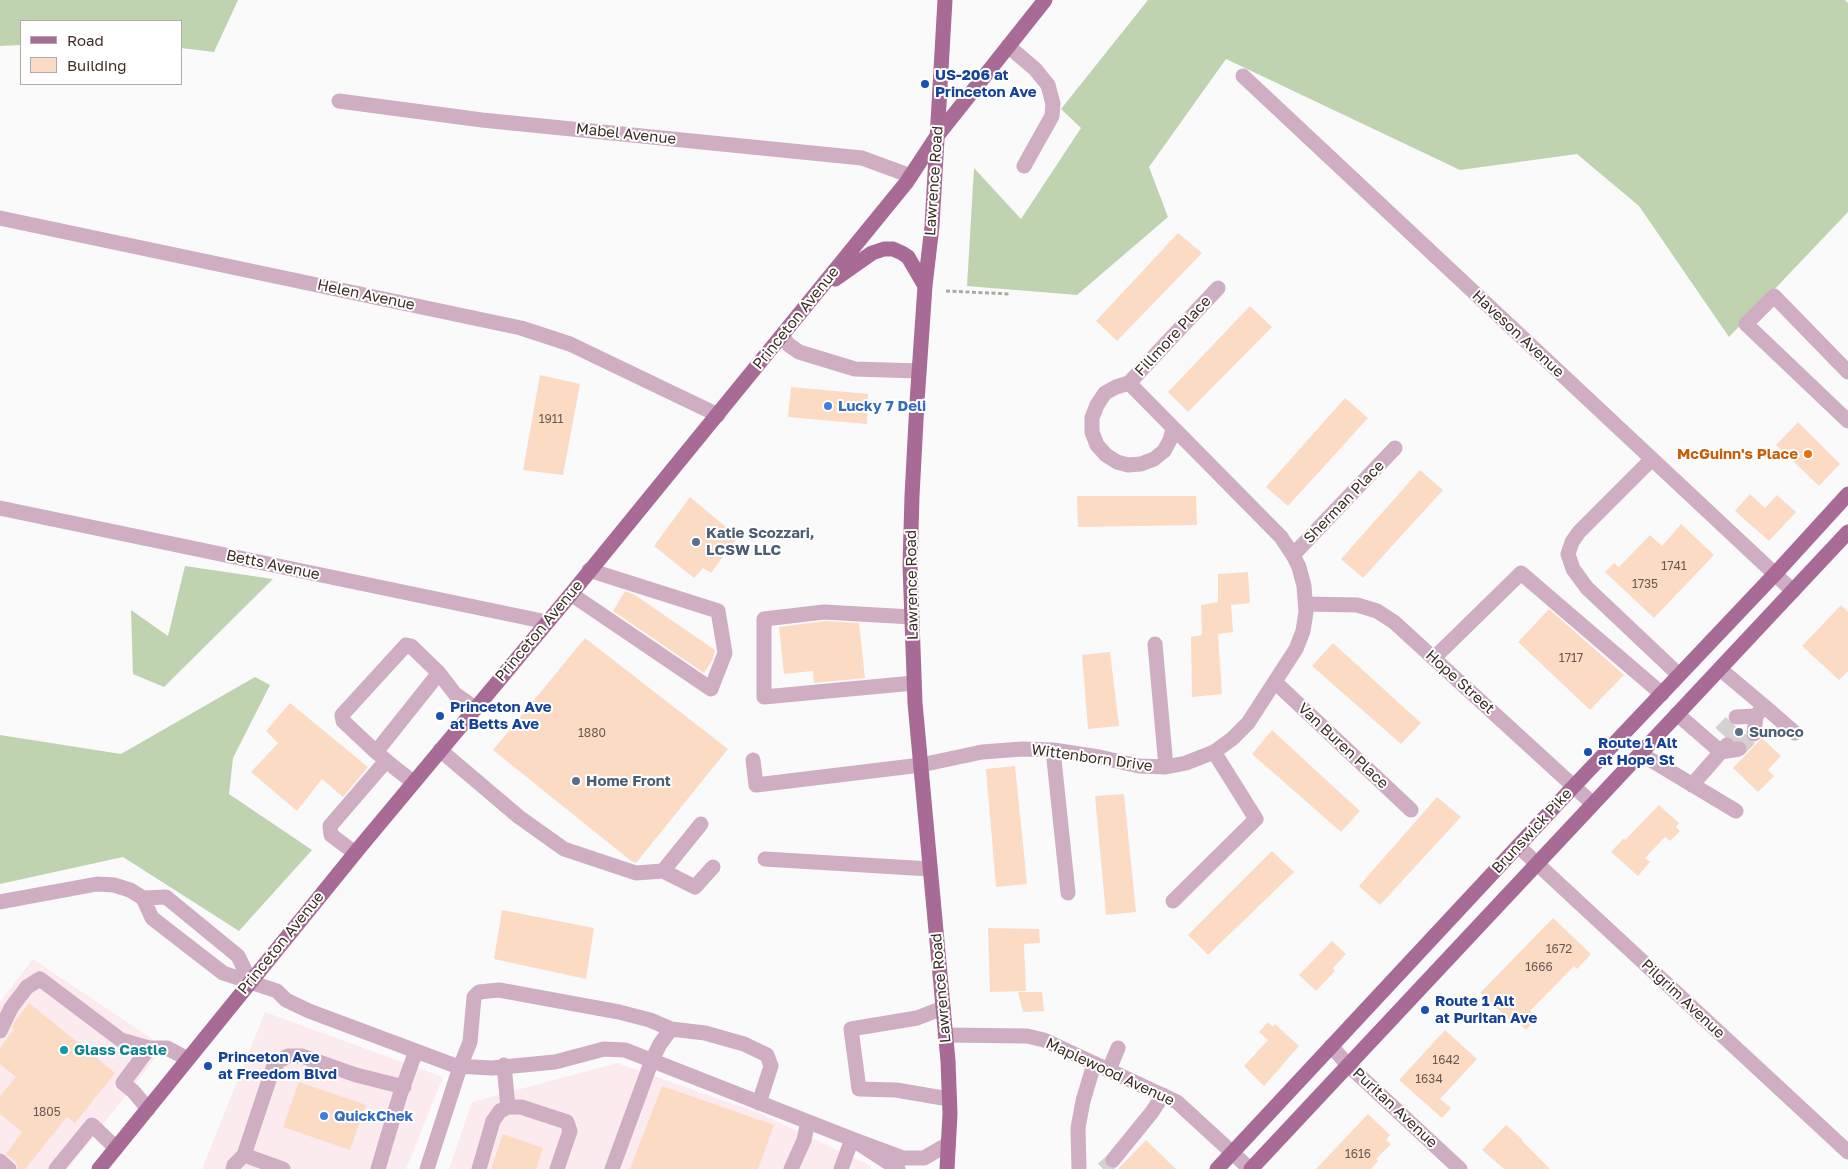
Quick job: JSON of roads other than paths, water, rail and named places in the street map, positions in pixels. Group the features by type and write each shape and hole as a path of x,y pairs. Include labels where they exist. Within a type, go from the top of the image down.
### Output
{"main road":[{"name":"Lawrence Road","path":"944,0 932,226 925,286 912,496 912,618 914,684 920,765 945,1035 949,1099 947,1169"},
{"name":"Princeton Avenue","path":"99,1169 355,853 571,594 782,336 911,176 936,136 1045,0"},
{"path":"818,291 862,259 884,249 893,250 908,257 925,286"},
{"name":"Brunswick Pike","path":"1217,1169 1848,494"},
{"name":"Brunswick Pike","path":"1251,1169 1848,532"}],"street":[{"path":"1008,46 1035,69 1048,85 1054,104 1052,116 1024,166"},
{"name":"Haveson Avenue","path":"1243,76 1793,591"},
{"name":"Mabel Avenue","path":"339,102 482,120 862,158 911,176"},
{"name":"Helen Avenue","path":"0,218 521,328 570,344 718,415"},
{"name":"Fillmore Place","path":"1129,383 1218,288"},
{"path":"1848,372 1774,296 1746,324 1848,421"},
{"path":"782,336 789,345 799,352 855,368 919,371"},
{"path":"1129,383 1116,387 1105,394 1097,405 1092,418 1092,432 1098,445 1106,455 1117,462 1128,465 1148,462 1164,451 1174,429"},
{"name":"Wittenborn Drive","path":"753,760 756,785 920,765 982,752 1022,749 1054,750 1099,757 1138,766 1166,767 1186,763 1214,752 1232,739 1248,723 1296,649 1302,631 1306,604 1304,586 1293,555 1280,538 1129,383"},
{"name":"Sherman Place","path":"1293,555 1395,448"},
{"path":"1652,459 1580,532 1572,542 1568,554 1573,569 1587,588 1679,675"},
{"name":"Betts Avenue","path":"0,508 547,622"},
{"path":"571,594 711,690 725,653 718,611 589,570"},
{"path":"1434,658 1521,573 1662,694"},
{"name":"Hope Street","path":"1306,604 1357,605 1377,612 1394,622 1593,804"},
{"path":"912,618 824,612 764,619 764,697 914,684"},
{"path":"1155,644 1166,767"},
{"path":"414,782 381,756 343,721 342,715 406,645 411,646 439,673 455,694 475,708"},
{"path":"1720,669 1751,720 1795,733"},
{"path":"355,853 331,835 330,826 439,673"},
{"name":"Van Buren Place","path":"1275,682 1411,810"},
{"path":"1677,714 1728,744 1692,785"},
{"path":"440,750 518,817 564,849 636,873 663,871 695,887 713,867"},
{"path":"1054,750 1068,893"},
{"path":"1173,902 1256,819 1214,752"},
{"path":"1641,754 1736,811"},
{"path":"663,871 700,824"},
{"name":"Pilgrim Avenue","path":"1518,846 1848,1152"},
{"path":"765,859 930,869"},
{"path":"0,902 97,884 114,885 130,890 143,898 166,898 238,956 250,982"},
{"path":"143,898 152,918 223,973 277,991 286,1000 309,1011 460,1067 492,1068 504,1065 554,1062 604,1049 625,1050 903,1158 924,1158 948,1144"},
{"path":"0,1030 11,1008 27,987 40,979 121,1040 149,1048 167,1048 188,1059"},
{"path":"427,1169 470,1042 474,997 482,990 499,990 619,1012 650,1020 672,1029 705,1032 744,1044 767,1055 771,1061 772,1066 759,1102"},
{"path":"943,1008 917,1018 851,1029 859,1089 896,1090 949,1099"},
{"path":"612,1169 652,1060 660,1044 672,1029"},
{"name":"Maplewood Avenue","path":"945,1035 1027,1036 1044,1040 1177,1102 1251,1169"},
{"name":"Puritan Avenue","path":"1331,1046 1348,1065 1460,1169"},
{"path":"148,1109 133,1091 123,1083 149,1048"},
{"path":"1109,1070 1118,1048"},
{"path":"378,1169 416,1051"},
{"path":"232,1169 244,1155 273,1068 279,1061 288,1056 302,1056 356,1075 404,1087"},
{"path":"1079,1169 1078,1128 1083,1101 1094,1064"},
{"path":"504,1065 508,1106"},
{"path":"1113,1160 1152,1112 1162,1095"},
{"path":"479,1169 493,1121 500,1111 508,1106 521,1107 567,1122 570,1131 557,1169"},
{"path":"791,1169 804,1140 808,1122"},
{"path":"56,1169 92,1125 116,1148"},
{"path":"841,1169 852,1139"},
{"path":"852,1139 898,1169"},
{"path":"244,1155 284,1169"},
{"path":"0,1161 9,1169"}],"tunnel":[{"path":"1721,733 1736,717"},
{"path":"1730,742 1745,725"},
{"path":"1739,749 1754,734"},
{"path":"1103,1169 1113,1160"}],"place":[{"name":"US-206 at Princeton Ave","path":"925,84"},
{"name":"Lucky 7 Deli","path":"828,406"},
{"name":"McGuinn's Place","path":"1808,454"},
{"name":"Katie Scozzari, LCSW LLC","path":"696,542"},
{"name":"Princeton Ave at Betts Ave","path":"440,716"},
{"name":"Sunoco","path":"1739,732"},
{"name":"Route 1 Alt at Hope St","path":"1588,752"},
{"name":"Home Front","path":"576,781"},
{"name":"Route 1 Alt at Puritan Ave","path":"1425,1010"},
{"name":"Glass Castle","path":"64,1050"},
{"name":"Princeton Ave at Freedom Blvd","path":"208,1066"},
{"name":"QuickChek","path":"324,1116"}]}
